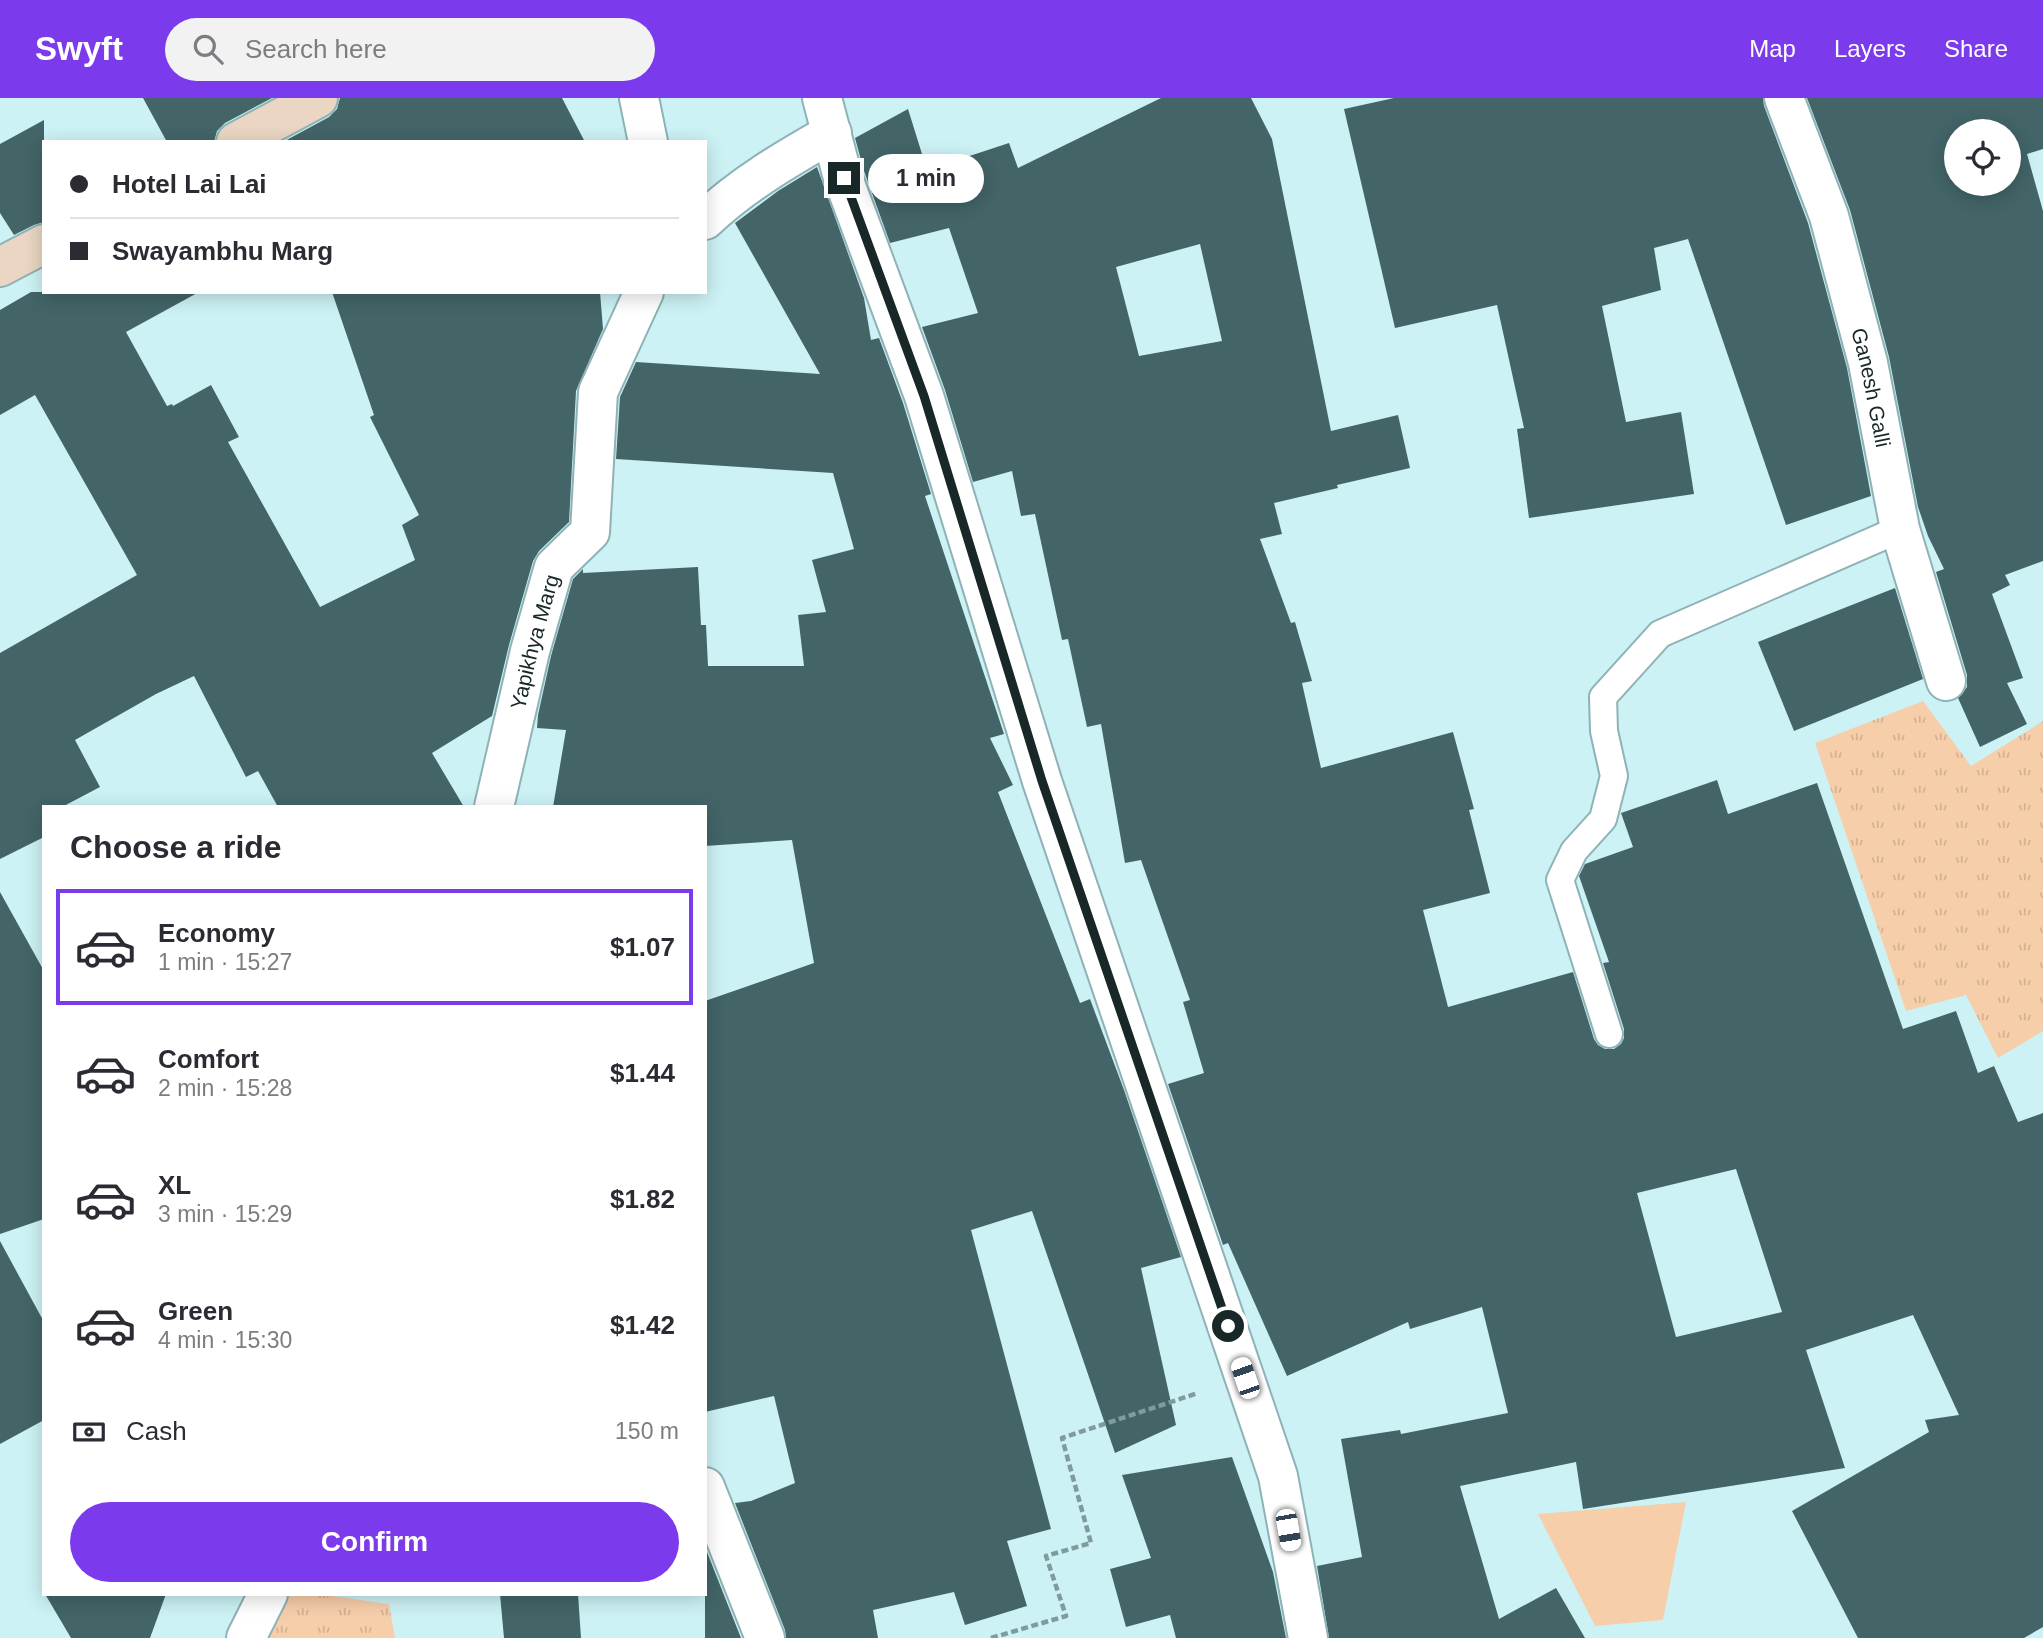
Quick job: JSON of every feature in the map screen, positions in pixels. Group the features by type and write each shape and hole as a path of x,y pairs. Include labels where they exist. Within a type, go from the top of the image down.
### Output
{"main road":[{"path":"240,140 318,98"},
{"path":"0,267 42,245"}],"street":[{"path":"639,98 648,140"},
{"name":"Ganesh Galli","path":"1784,98 1829,216 1868,363 1900,529 1946,681"},
{"path":"707,218 719,206 779,163 827,115 844,178 924,396 1042,781 1279,1476 1308,1638"},
{"name":"Yapikhya Marg","path":"494,805 530,651 554,567 590,531 598,392 643,294"},
{"path":"707,1492 765,1638"},
{"path":"246,1638 267,1596"}],"lane":[{"path":"1609,1034 1560,880 1574,851 1603,819 1614,776 1604,731 1603,697 1660,634 1900,529"}],"path":[{"path":"991,1638 1066,1616 1046,1556 1091,1543 1062,1438 1245,1378"}],"green space":[{"path":"1923,701 1971,766 2043,721 2043,1031 1998,1058 1966,995 1906,1011 1815,743"},
{"path":"1686,1502 1663,1620 1595,1626 1538,1514"},
{"path":"287,1596 333,1596 389,1604 395,1638 269,1638"}],"building":[{"path":"143,98 272,98 225,123 217,131 215,140 166,140"},
{"path":"340,98 562,98 584,140 287,140 329,117 337,109"},
{"path":"1161,98 1251,98 1272,139 1331,431 1398,415 1410,468 1274,503 1282,534 1260,539 1291,623 1295,622 1312,681 1302,683 1321,768 1453,732 1474,809 1469,810 1490,893 1423,910 1448,1007 1573,972 1594,1039 1605,1049 1614,1049 1624,1038 1624,1029 1603,963 1609,962 1579,876 1585,864 1633,847 1621,813 1717,780 1728,814 1817,783 1903,1029 1956,1011 1978,1073 1994,1066 2018,1122 2043,1113 2043,1627 2024,1638 1858,1638 1792,1511 1929,1432 1925,1420 1959,1415 1913,1315 1806,1350 1845,1468 1583,1509 1576,1462 1460,1486 1499,1619 1556,1588 1585,1638 1329,1638 1317,1566 1362,1557 1341,1439 1400,1430 1401,1434 1508,1413 1482,1307 1410,1329 1408,1322 1287,1376 1228,1243 1223,1245 1168,1084 1204,1073 1183,1002 1190,1000 1141,860 1125,863 1101,724 1087,727 1068,639 1062,640 1035,514 1021,516 1012,471 973,482 945,390 922,327 978,313 949,228 890,243 855,138 908,109 927,170 1009,143 1018,168","holes":["1200,244 1222,341 1139,356 1116,267","1736,1169 1782,1312 1676,1337 1637,1193"]},
{"path":"1394,98 1763,98 1808,223 1847,368 1871,496 1786,525 1688,239 1654,248 1661,290 1602,306 1626,422 1681,412 1694,494 1529,518 1517,429 1524,428 1497,305 1395,328 1344,109"},
{"path":"1807,98 2043,98 2043,149 2027,154 2043,211 2043,561 2005,575 2010,585 1992,594 2023,678 2007,683 2027,724 1980,747 1958,698 1967,687 1967,675 1936,572 1944,569 1918,507 1889,357 1850,210"},
{"path":"44,120 42,223 14,235 0,213 0,144"},
{"path":"817,167 864,298 871,340 879,338 903,403 931,494 925,496 1004,734 990,738 1013,785 998,792 1080,1003 1090,999 1181,1257 1141,1268 1176,1425 1115,1453 1032,1211 971,1230 1051,1529 1007,1541 1027,1606 965,1625 954,1592 873,1610 878,1638 786,1638 735,1503 751,1501 795,1483 774,1396 707,1412 707,1000 814,963 792,840 707,846 707,805 553,805 566,730 537,728 551,656 573,579 583,569 583,573 698,567 701,625 706,625 708,666 804,666 798,615 826,612 812,560 854,549 833,473 616,459 620,397 636,362 820,374 735,223 778,191"},
{"path":"31,292 195,294 126,332 167,406 173,406 211,385 239,437 228,442 320,607 415,560 402,525 419,515 370,417 374,415 333,294 600,294 603,329 576,391 569,522 539,551 533,561 492,716 432,753 463,805 277,805 258,771 246,777 194,676 156,694 75,740 100,787 66,805 42,805 42,838 0,859 0,653 137,575 35,395 0,415 0,310"},
{"path":"1895,588 1923,679 1794,731 1758,642"},
{"path":"0,892 42,967 42,1220 0,1234"},
{"path":"0,1241 42,1318 42,1421 0,1444"},
{"path":"1232,1457 1273,1572 1286,1638 1176,1638 1170,1615 1126,1627 1110,1569 1151,1558 1122,1475"},
{"path":"707,1552 741,1638 705,1638 707,1596"},
{"path":"46,1596 165,1596 150,1638 71,1638"},
{"path":"500,1596 578,1596 581,1638 504,1638"}],"route":[{"path":"844,178 924,396 1042,781 1228,1326"}]}
